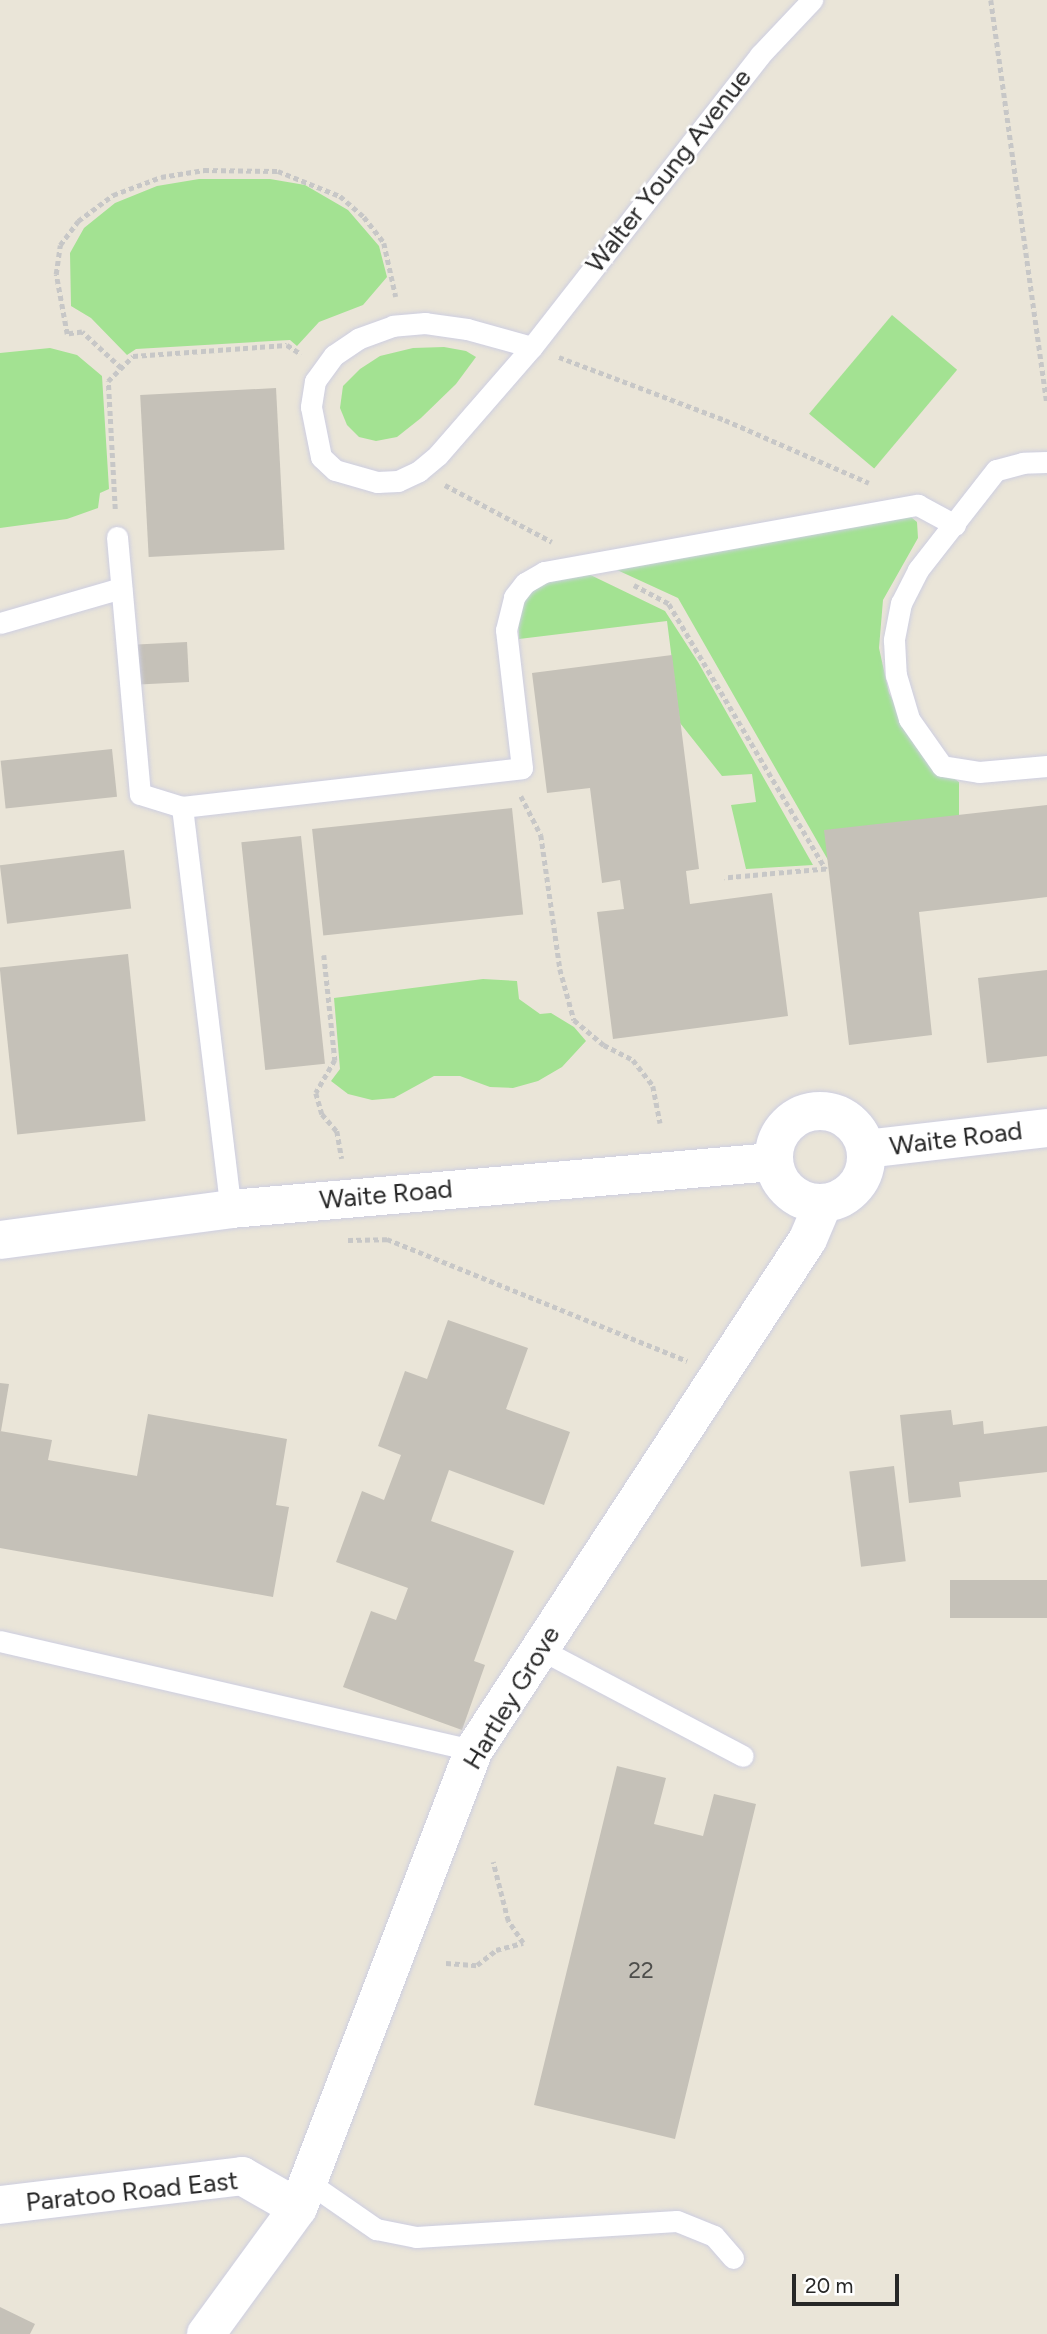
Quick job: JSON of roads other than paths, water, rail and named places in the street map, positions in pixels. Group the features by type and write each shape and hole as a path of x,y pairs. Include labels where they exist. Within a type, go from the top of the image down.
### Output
{"street":[{"path":"823,1110 838,1113 851,1122 861,1135 866,1149 860,1180 839,1200 823,1203 806,1202 792,1194 781,1182 774,1161 781,1131 792,1119 807,1112 823,1110"},
{"name":"Waite Road","path":"866,1149 1047,1128"},
{"name":"Waite Road","path":"0,1240 231,1209 774,1161"},
{"name":"Hartley Grove","path":"206,2334 303,2195 474,1750 808,1239 823,1203"},
{"name":"Paratoo Road East","path":"0,2205 242,2176 303,2195"}],"lane":[{"name":"Walter Young Avenue","path":"532,347 457,327 425,323 400,326 358,339 323,367 315,381 311,407 321,457 335,470 357,479 377,482 398,481 419,471 438,455 532,347 760,55 812,0"},
{"path":"1047,462 1023,463 996,470 918,570 901,603 894,640 896,675 909,719 942,766 979,772 1047,766"},
{"path":"117,537 141,794 182,807 522,768 506,630 514,597 525,583 544,572 918,505 954,525"},
{"path":"0,623 121,588"},
{"path":"182,807 231,1209"},
{"path":"0,1641 474,1750"},
{"path":"540,1649 743,1756"},
{"path":"303,2195 376,2229 416,2237 677,2221 714,2236 733,2258"}]}
